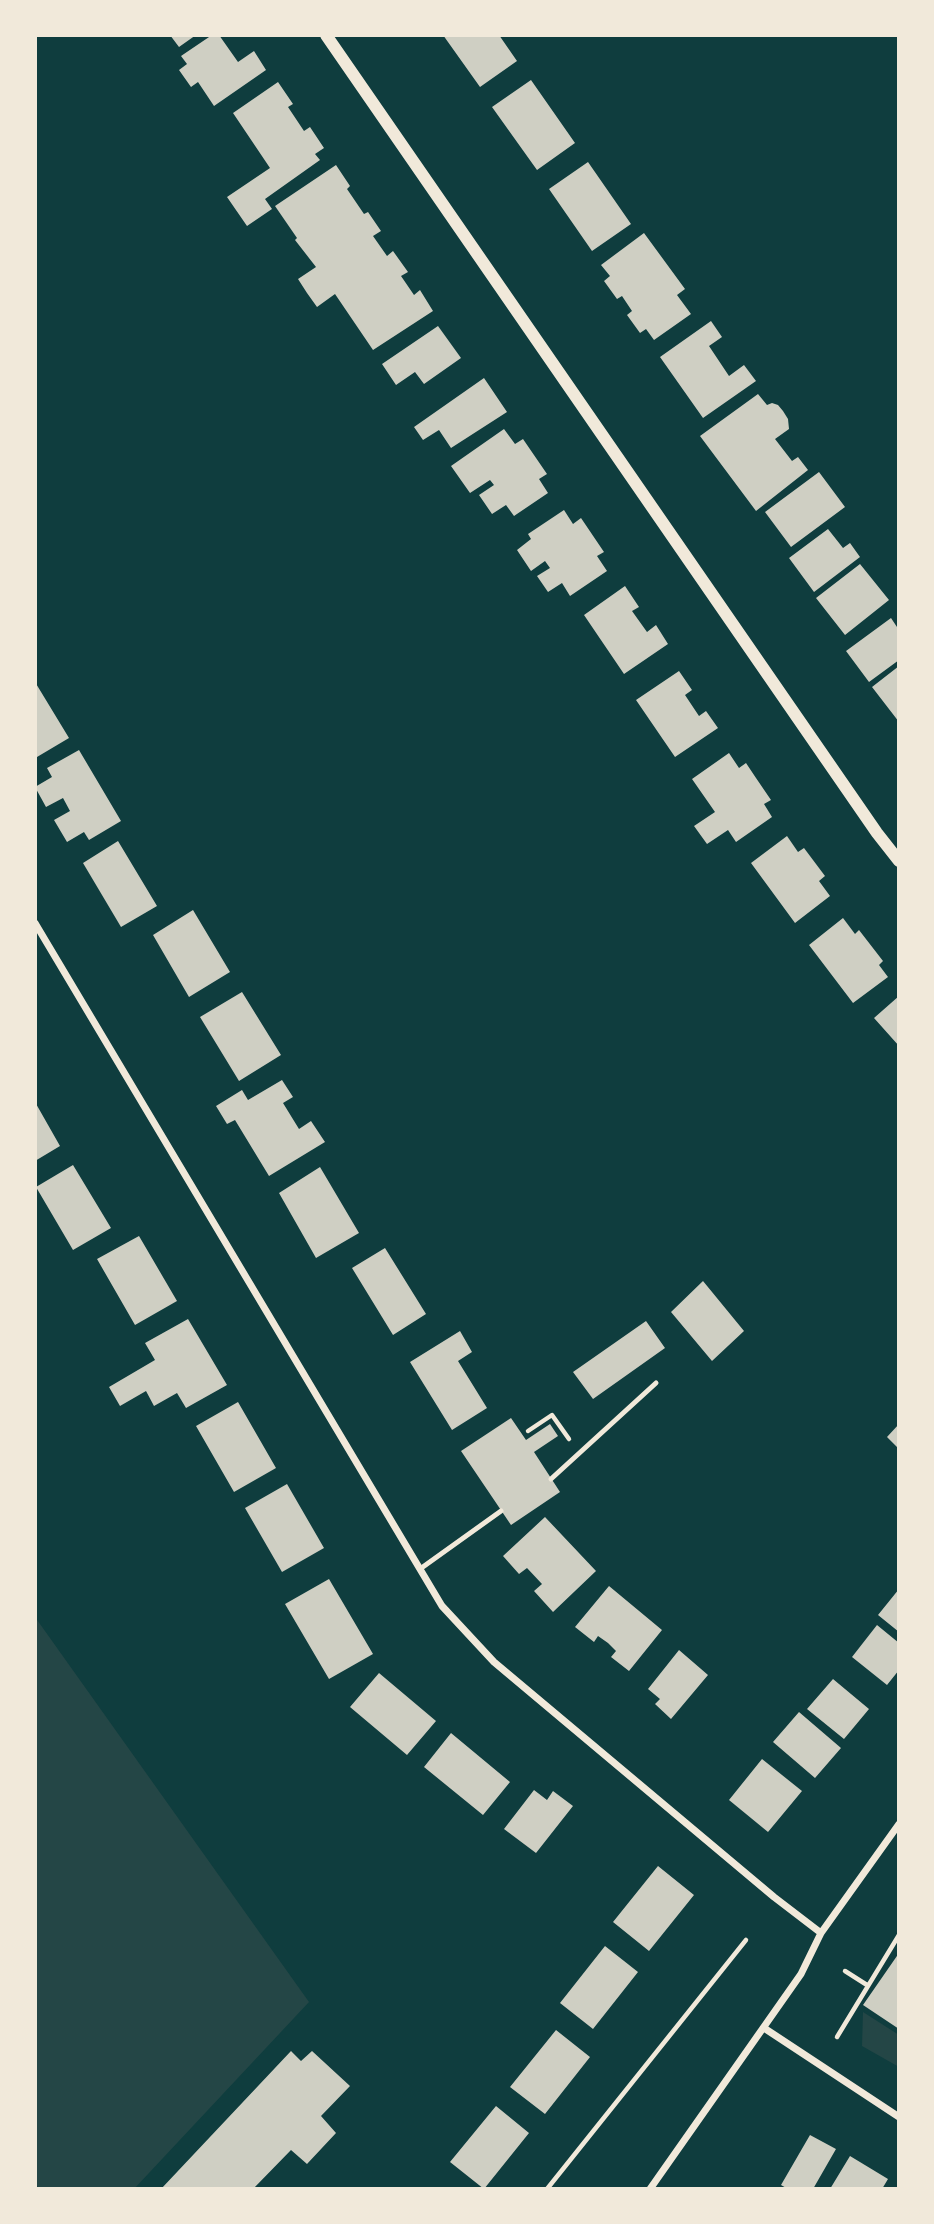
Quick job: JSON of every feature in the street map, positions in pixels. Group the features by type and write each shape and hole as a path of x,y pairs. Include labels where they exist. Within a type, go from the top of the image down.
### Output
{"street":[{"path":"326,35 877,834 899,861"},
{"path":"35,923 442,1606 494,1662 821,1933"},
{"path":"650,2189 801,1974 821,1933 899,1824"},
{"path":"764,2028 899,2117"}],"lane":[{"path":"551,1479 656,1383"},
{"path":"420,1569 501,1511"}],"path":[{"path":"528,1431 552,1415 579,1454"},
{"path":"837,2037 899,1935"},
{"path":"547,2189 746,1940"},
{"path":"845,1971 867,1985"}],"shaded area":[{"path":"35,1617 309,2002 134,2189 39,2189 35,2183"},
{"path":"863,2012 899,2035 899,2067 862,2046"}],"building":[{"path":"170,35 196,35 179,47"},
{"path":"212,35 219,35 238,62 254,51 266,70 214,106 198,82 191,87 179,70 187,64 181,56"},
{"path":"443,35 499,35 517,61 480,87"},
{"path":"531,80 575,143 537,170 492,107"},
{"path":"278,82 293,104 288,107 304,131 310,127 324,148 315,154 320,160 265,199 272,209 247,226 227,197 270,168 233,113"},
{"path":"588,162 631,224 592,251 549,189"},
{"path":"336,165 350,186 347,189 364,214 368,212 381,231 373,236 387,256 393,251 408,272 401,276 414,295 420,290 433,311 373,350 335,294 317,307 307,293 298,279 316,267 295,240 297,238 275,206"},
{"path":"644,233 685,289 677,295 691,314 654,340 646,329 640,333 627,315 632,311 622,296 617,299 604,281 610,276 601,265"},
{"path":"711,321 722,337 709,346 729,376 744,365 756,381 703,418 660,357"},
{"path":"438,326 461,358 424,384 415,372 396,385 382,364"},
{"path":"484,378 507,412 451,448 439,430 423,440 414,427"},
{"path":"758,394 767,405 778,405 783,411 788,419 789,429 775,439 792,461 798,457 808,470 756,511 700,436"},
{"path":"504,429 515,444 523,439 547,474 539,479 548,493 514,516 506,505 492,514 479,495 494,485 490,480 470,493 451,466"},
{"path":"819,472 845,507 791,547 765,512"},
{"path":"564,510 573,524 581,518 604,552 597,556 607,571 570,596 562,583 548,592 537,576 550,568 545,561 531,571 517,550 531,539 528,534"},
{"path":"828,529 843,548 850,543 860,557 814,592 789,558"},
{"path":"860,564 889,600 845,635 816,598"},
{"path":"625,586 639,607 632,611 647,632 656,625 668,644 624,674 584,615"},
{"path":"891,618 897,627 899,625 899,660 869,682 846,651"},
{"path":"899,666 899,722 872,687"},
{"path":"679,671 692,690 685,695 699,716 706,711 718,728 675,757 636,700"},
{"path":"35,682 69,738 37,757 35,755"},
{"path":"79,750 121,821 89,840 84,832 67,842 54,820 70,811 63,798 46,807 35,787 52,777 47,768"},
{"path":"729,753 739,768 746,763 771,800 764,804 772,817 736,842 728,830 707,844 694,826 715,812 692,779"},
{"path":"787,836 798,852 804,848 825,876 819,881 830,896 795,923 751,863"},
{"path":"118,841 157,906 121,927 83,863"},
{"path":"193,910 230,972 189,997 153,935"},
{"path":"843,918 855,934 859,930 883,961 879,965 888,977 853,1003 809,945"},
{"path":"242,992 281,1055 239,1081 200,1017"},
{"path":"899,996 899,1046 874,1018"},
{"path":"282,1080 293,1097 283,1103 299,1129 311,1121 325,1142 269,1176 235,1120 227,1124 216,1106 242,1090 248,1100"},
{"path":"35,1102 60,1146 35,1161"},
{"path":"73,1165 111,1228 73,1250 36,1187"},
{"path":"320,1167 359,1233 316,1258 279,1193"},
{"path":"139,1236 177,1301 135,1325 97,1259"},
{"path":"385,1248 426,1314 393,1335 352,1268"},
{"path":"703,1281 744,1331 712,1361 671,1312"},
{"path":"188,1319 227,1385 186,1408 177,1393 154,1406 146,1391 120,1406 109,1387 155,1360 145,1343"},
{"path":"646,1321 665,1348 593,1399 573,1372"},
{"path":"460,1331 472,1352 458,1361 487,1408 452,1430 410,1362"},
{"path":"238,1402 276,1468 234,1492 196,1426"},
{"path":"511,1418 526,1440 550,1424 558,1436 534,1452 560,1492 511,1525 461,1451"},
{"path":"899,1424 899,1449 887,1437"},
{"path":"287,1484 324,1548 282,1572 245,1508"},
{"path":"545,1517 596,1571 553,1612 534,1591 542,1584 527,1568 519,1574 503,1556"},
{"path":"329,1579 373,1654 329,1679 285,1604"},
{"path":"609,1586 662,1630 629,1671 611,1657 616,1651 608,1643 598,1636 594,1642 575,1627"},
{"path":"899,1589 899,1632 878,1615"},
{"path":"877,1625 899,1643 899,1670 887,1685 852,1657"},
{"path":"679,1650 708,1675 671,1719 655,1704 660,1699 648,1689"},
{"path":"379,1673 436,1721 407,1755 350,1707"},
{"path":"833,1679 869,1709 844,1739 807,1709"},
{"path":"799,1712 841,1748 815,1778 773,1742"},
{"path":"451,1733 510,1782 483,1815 424,1767"},
{"path":"762,1759 802,1791 768,1832 729,1800"},
{"path":"534,1790 547,1800 553,1791 573,1806 536,1853 504,1829"},
{"path":"658,1866 694,1895 649,1951 613,1922"},
{"path":"605,1946 638,1972 593,2029 560,2003"},
{"path":"899,1953 899,2029 863,2005"},
{"path":"556,2030 590,2057 545,2114 510,2087"},
{"path":"291,2051 301,2061 312,2051 350,2086 321,2116 336,2133 307,2164 291,2150 253,2189 161,2189"},
{"path":"496,2106 529,2133 484,2189 450,2162"},
{"path":"810,2135 836,2149 813,2189 788,2189 781,2185"},
{"path":"850,2156 888,2179 882,2189 830,2189"}]}
